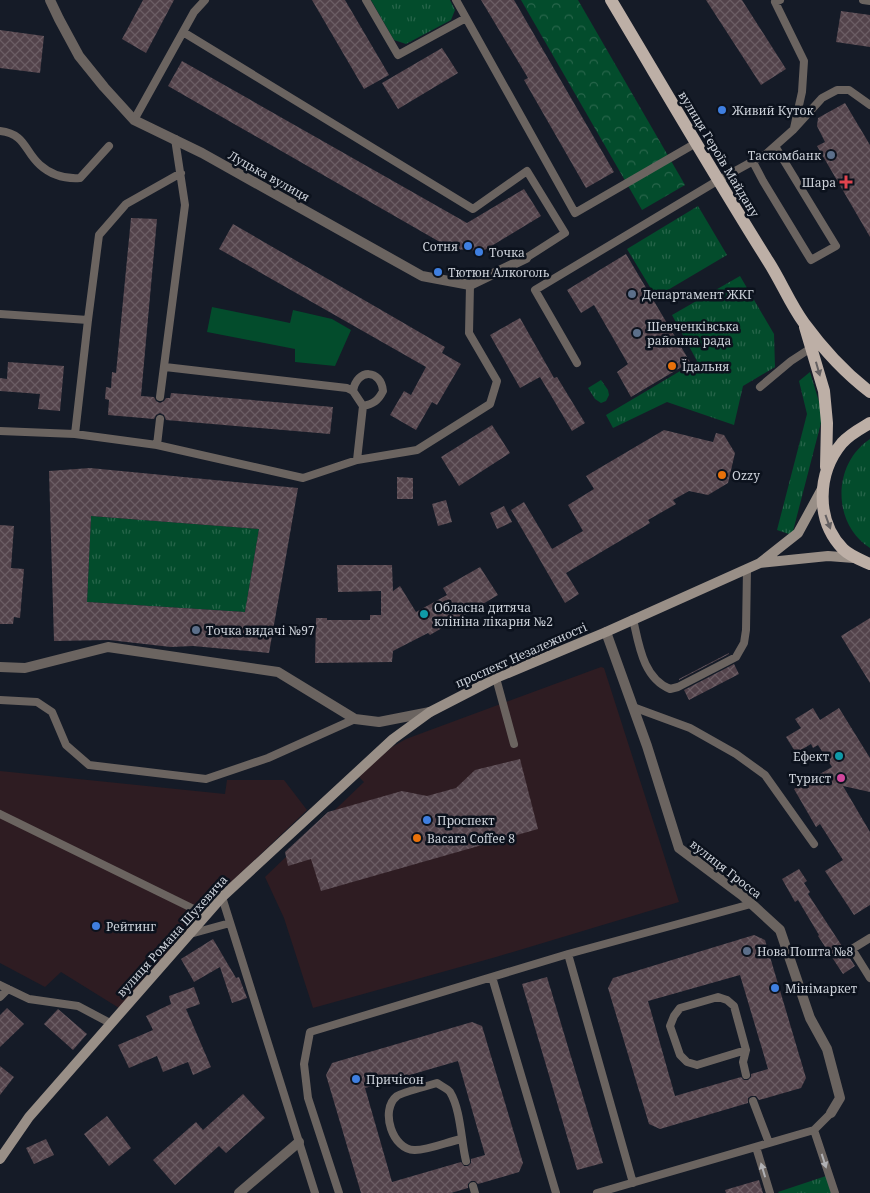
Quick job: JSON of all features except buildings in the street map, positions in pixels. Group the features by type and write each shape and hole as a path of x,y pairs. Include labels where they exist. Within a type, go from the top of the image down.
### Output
{"main road":[{"name":"вулиця Героїв Майдану","path":"611,0 718,180 776,273 804,323"},
{"path":"804,323 824,391 827,423 823,505 827,521 834,536 844,550 870,564"},
{"path":"804,323 856,382 870,392"},
{"path":"826,471 833,456 843,442 856,431 870,423"}],"street":[{"name":"Луцька вулиця","path":"50,0 79,56 104,88 134,120 175,139 422,276 470,285"},
{"path":"470,285 526,258"},
{"path":"760,564 798,533 823,488"},
{"path":"760,564 828,556 858,558"},
{"name":"проспект Незалежності","path":"0,667 25,668 108,647 278,672 355,720 379,722 430,712 496,678 760,564"},
{"name":"вулиця Гросса","path":"606,632 647,746 679,848 751,904 780,930 810,1018 827,1049 840,1098 831,1113"},
{"name":"вулиця Романа Шухевича","path":"0,1159 30,1117 110,1023 222,897 393,739 430,712"},
{"path":"239,1193 299,1142"}],"lane":[{"path":"134,120 194,12 205,0"},
{"path":"366,0 398,54 466,18"},
{"path":"456,0 575,213 696,142"},
{"path":"864,0 870,1"},
{"path":"776,1 804,61 802,92 793,130"},
{"path":"183,32 473,209 527,171 565,233 526,258"},
{"path":"577,363 535,290 718,180 753,162 793,130 822,98 837,90 849,90 870,105"},
{"path":"0,131 8,132 20,138 39,165 55,175 67,179 80,178 109,146"},
{"path":"160,398 185,205 175,139"},
{"path":"753,162 762,181 811,260 836,246 775,146"},
{"path":"75,434 99,235 126,204 181,173"},
{"path":"0,431 75,434 157,445 303,478 357,460 417,450 490,404 497,381 469,333 470,285"},
{"path":"0,314 88,320"},
{"path":"760,387 791,361 812,348"},
{"path":"165,367 353,390 362,406 357,460"},
{"path":"353,390 357,380 364,374 373,375 380,381 383,391 380,397 372,404 362,406"},
{"path":"157,445 160,419"},
{"path":"633,619 641,656 648,670 661,685 670,689 678,687 736,657 744,643 746,630 746,569"},
{"path":"496,678 514,744"},
{"path":"0,700 37,702 52,712 66,746 89,765 206,779 268,758 355,720"},
{"path":"632,707 690,728 736,754 765,775 814,844"},
{"path":"0,814 206,915"},
{"path":"222,897 315,1193"},
{"path":"339,1193 308,1098 304,1064 310,1032 568,954 751,904"},
{"path":"189,934 230,923"},
{"path":"870,938 852,949 870,978"},
{"path":"568,954 633,1183"},
{"path":"492,977 556,1193"},
{"path":"0,985 29,999 78,1006 110,1023"},
{"path":"0,997 8,989"},
{"path":"746,1050 698,1065 687,1062 680,1055 670,1026 680,1008 718,997 727,1000 734,1006 746,1050 743,1062 746,1075"},
{"path":"461,1139 414,1150 403,1147 396,1140 390,1124 388,1116 390,1104 397,1096 438,1083 450,1091 461,1123 461,1139 466,1161"},
{"path":"753,1101 769,1144"},
{"path":"597,1193 620,1190 633,1183 814,1130 831,1113"},
{"path":"814,1130 835,1193"},
{"path":"756,1147 770,1193"}],"shaded area":[{"path":"601,667 604,668 679,902 496,957 313,1008 284,918 265,877 364,782 358,776 392,747 406,739"},
{"name":"Рейтинг","path":"0,771 225,794 227,780 284,780 307,810 225,888 119,1008 61,972 45,987 0,963"}],"green space":[{"path":"371,0 450,0 455,10 451,20 406,44 394,40"},
{"path":"521,0 578,0 685,185 642,210"},
{"path":"698,206 727,255 656,297 627,249"},
{"path":"740,276 774,334 775,367 743,386 734,425 667,402 613,428 606,415 697,361 672,315"},
{"path":"212,307 290,323 293,310 332,319 351,330 335,366 295,362 295,349 207,332"},
{"path":"810,372 823,415 792,535 777,530 807,414 799,381"},
{"path":"601,380 609,395 606,401 601,403 595,399 588,388"},
{"path":"870,439 870,548 858,537 849,524 843,510 842,494 843,478 849,463 858,450"},
{"path":"91,516 259,529 245,612 87,602"},
{"path":"826,1176 831,1193 778,1192"}],"place":[{"name":"Живий Куток","path":"722,110"},
{"name":"Таскомбанк","path":"831,155"},
{"name":"Шара","path":"846,182"},
{"name":"Сотня","path":"468,246"},
{"name":"Точка","path":"479,252"},
{"name":"Тютюн Алкоголь","path":"438,272"},
{"name":"Департамент ЖКГ","path":"632,294"},
{"name":"Шевченківська районна рада","path":"637,333"},
{"name":"Їдальня","path":"672,366"},
{"name":"Ozzy","path":"722,475"},
{"name":"Обласна дитяча клініна лікарня №2","path":"424,614"},
{"name":"Точка видачі №97","path":"196,630"},
{"name":"Ефект","path":"839,756"},
{"name":"Турист","path":"841,778"},
{"name":"Проспект","path":"427,820"},
{"name":"Bacara Coffee 8","path":"417,838"},
{"name":"Рейтинг","path":"96,926"},
{"name":"Нова Пошта №8","path":"747,951"},
{"name":"Мінімаркет","path":"775,988"},
{"name":"Причісон","path":"356,1079"}]}
